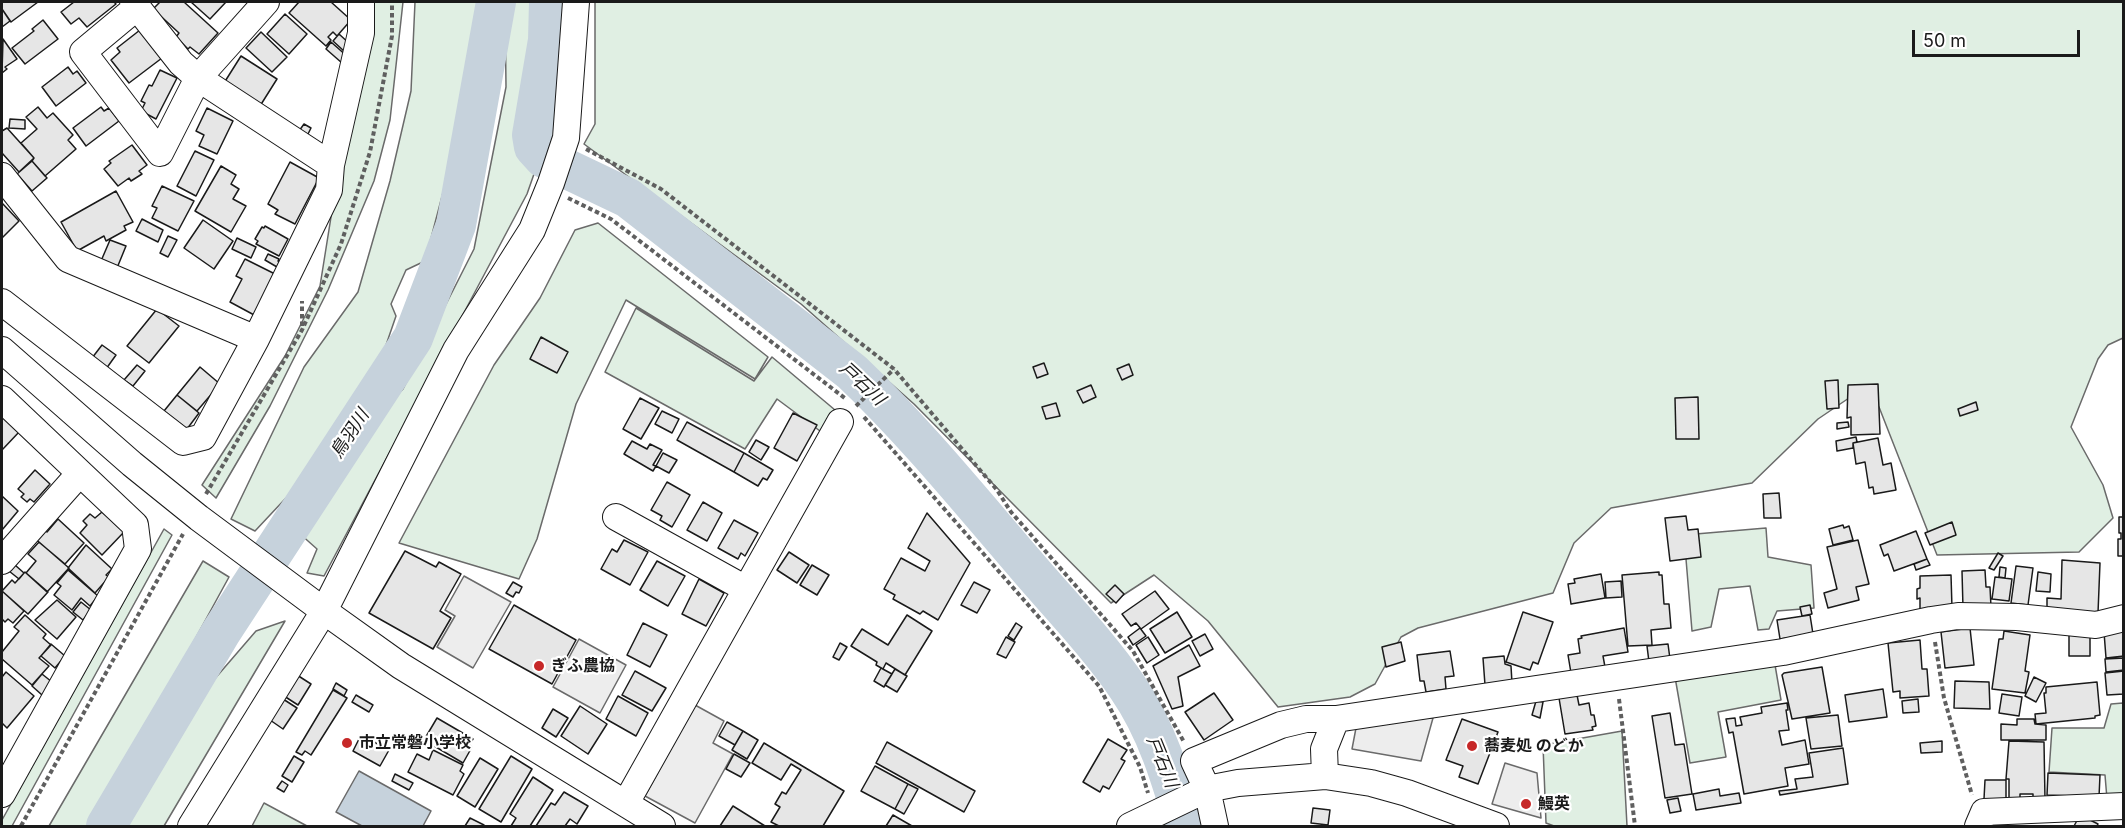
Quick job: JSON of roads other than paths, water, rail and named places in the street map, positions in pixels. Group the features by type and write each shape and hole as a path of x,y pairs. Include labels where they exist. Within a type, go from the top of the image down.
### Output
{"street":[{"path":"266,2 198,78 160,153 83,52 135,4 181,63 198,78 331,165"},
{"path":"2,302 183,442 203,437 256,339 329,190 331,165 361,33 361,2"},
{"path":"191,826 274,689 456,350 532,230 565,143 576,2"},
{"path":"2,176 68,259 256,339"},
{"path":"2,350 132,464 318,607 401,666 662,826"},
{"path":"2,399 135,525 138,549 2,794"},
{"path":"626,803 746,589 854,412"},
{"path":"2,561 80,473"},
{"path":"616,517 746,589"},
{"path":"1215,826 1194,761 1281,725 1306,719 1336,719 1783,651 1958,616 2017,617 2096,625 2124,618"},
{"path":"211,826 274,689"},
{"path":"1325,776 1324,749 1336,719"},
{"path":"1130,826 1202,791 1238,783 1325,776 1371,783 1407,792 1496,826"},
{"path":"1981,819 2124,806"}],"waterway":[{"name":"鳥羽川","path":"106,826 221,632 413,338 456,225 496,2"},
{"name":"戸石川","path":"549,2 548,40 532,135 534,147 544,158 628,198 852,372 897,418 1079,625 1128,688 1155,737 1185,826"}],"place":[{"name":"ぎふ農協","path":"539,666"},
{"name":"市立常磐小学校","path":"347,743"},
{"name":"蕎麦処 のどか","path":"1472,746"},
{"name":"鰻英","path":"1526,804"}]}
